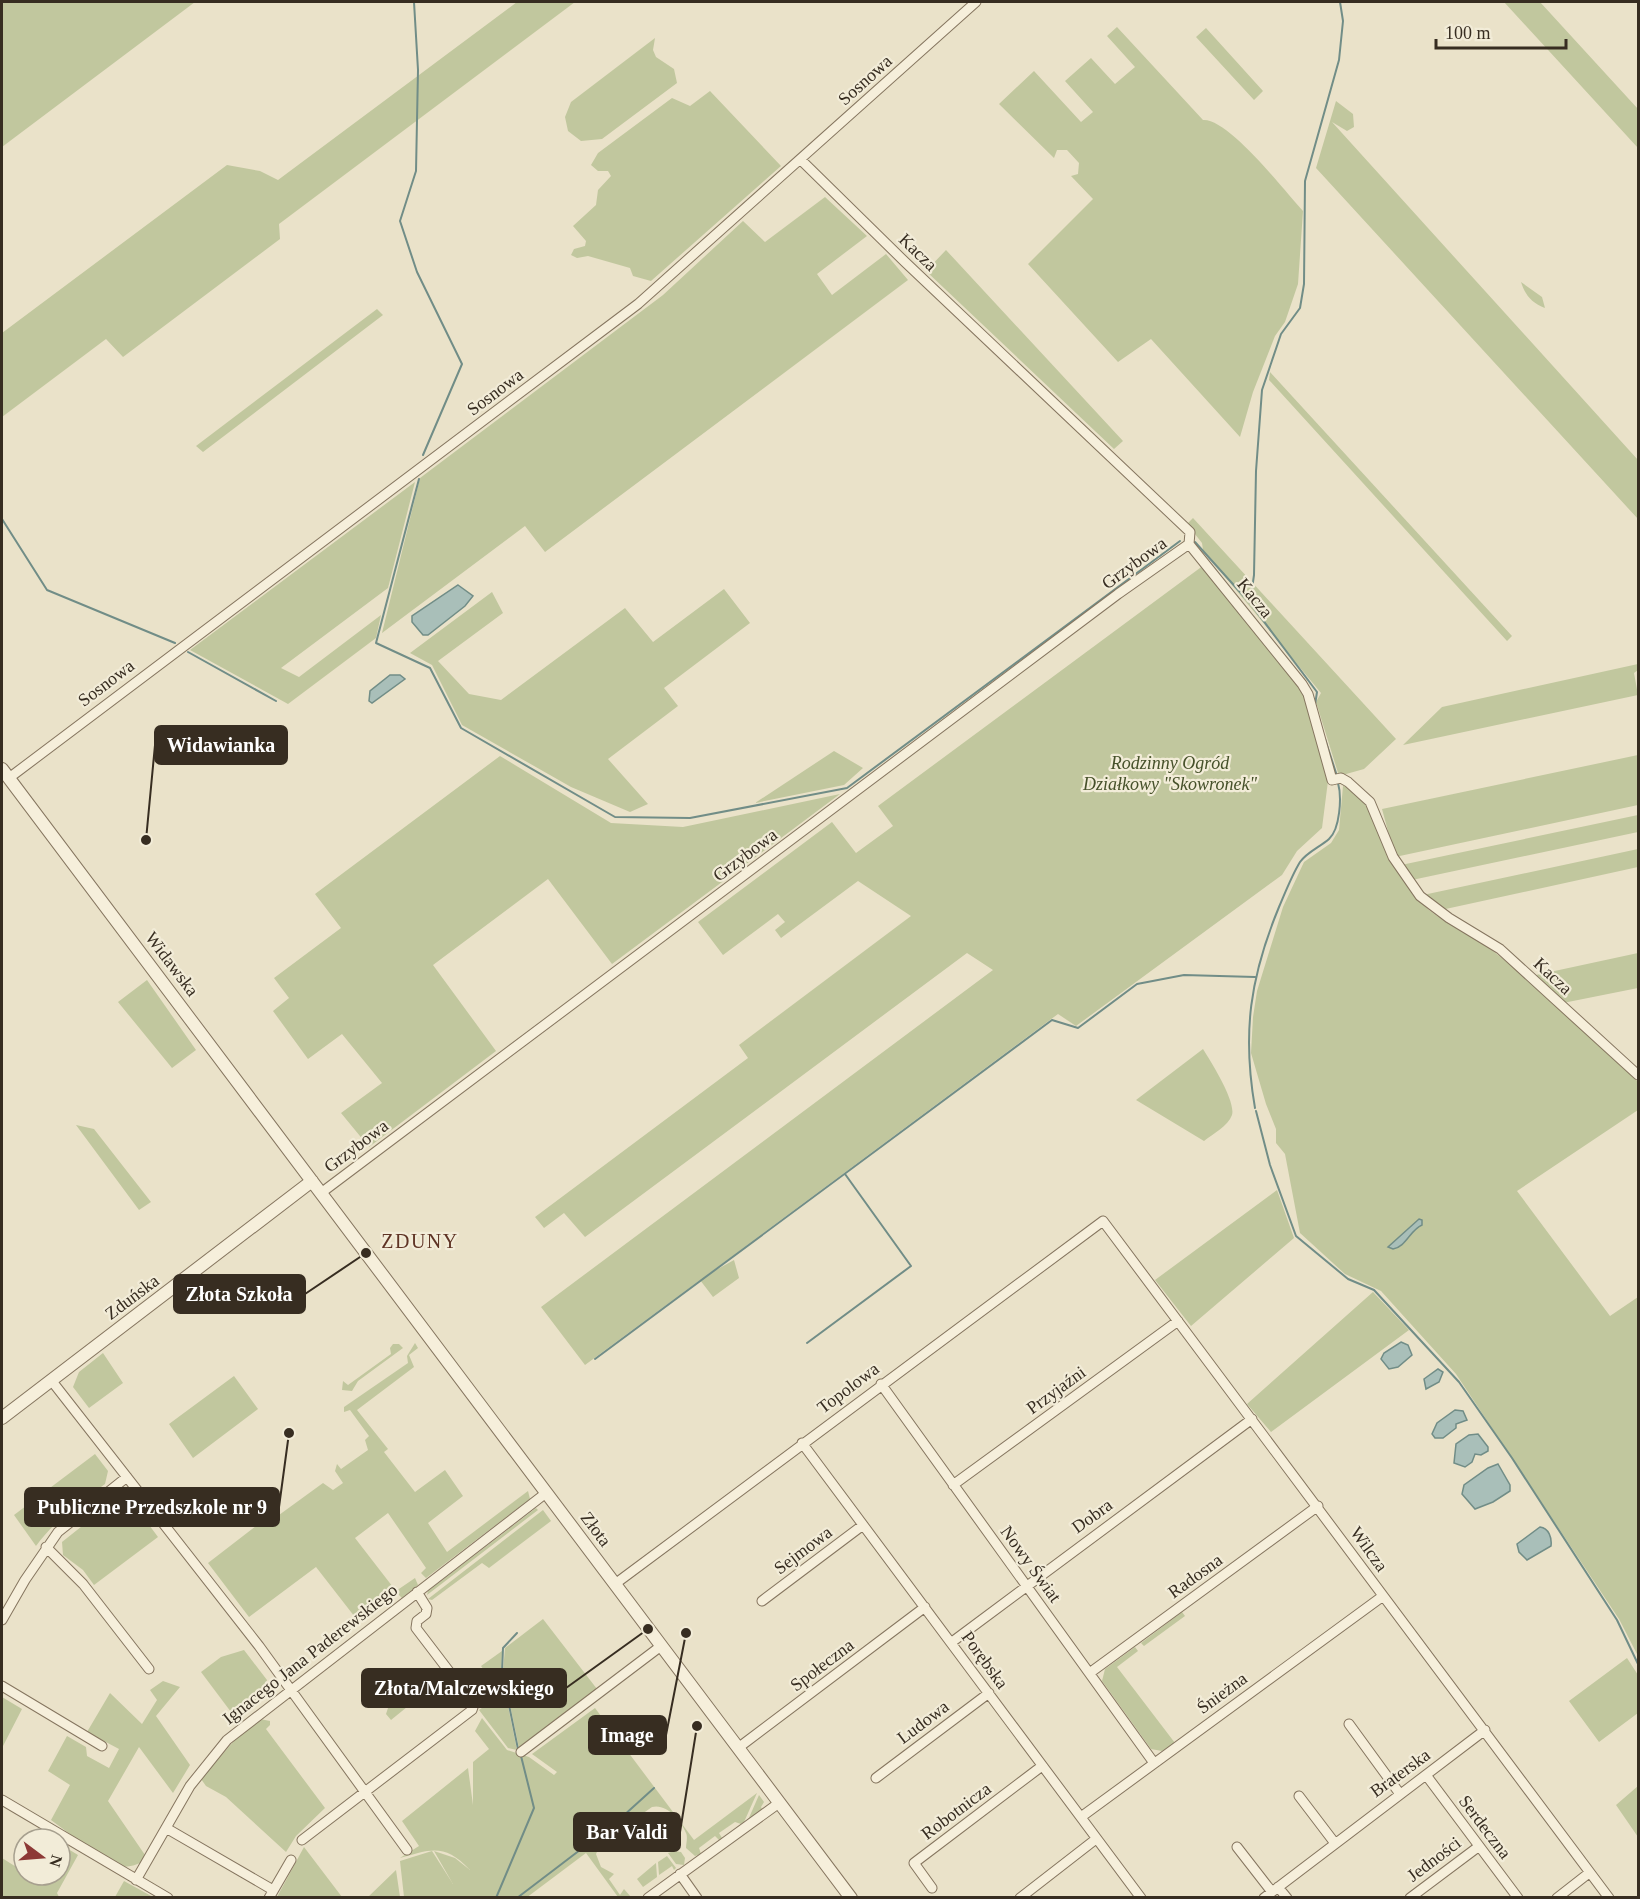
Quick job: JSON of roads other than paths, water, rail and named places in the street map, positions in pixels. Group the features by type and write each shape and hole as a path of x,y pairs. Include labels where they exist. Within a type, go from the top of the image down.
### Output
{"street":[{"name":"Sosnowa","path":"5,773 638,304 976,2"},
{"name":"Kacza","path":"801,160 905,262 1190,532 1189,544 1302,684 1308,694 1332,780 1341,778 1348,782 1370,802 1393,857 1420,896 1449,918 1500,949 1638,1075"},
{"name":"Grzybowa","path":"321,1193 1118,594 1189,544"},
{"name":"Widawska","path":"5,773 312,1181"},
{"name":"Złota","path":"312,1181 851,1898"},
{"name":"Zduńska","path":"2,1418 312,1181"},
{"name":"Wilcza","path":"1103,1221 1609,1898"},
{"name":"Topolowa","path":"615,1584 1103,1221"},
{"name":"Przyjaźni","path":"953,1485 1178,1321"},
{"path":"51,1380 290,1689 407,1850"},
{"name":"Nowy Świat","path":"881,1384 1025,1586 1091,1672 1154,1763"},
{"name":"Dobra","path":"952,1642 1252,1419"},
{"name":"Porębska","path":"802,1443 1141,1898"},
{"path":"2,1620 46,1547 80,1513 127,1478"},
{"name":"Ignacego Jana Paderewskiego","path":"136,1880 190,1786 208,1760 226,1740 546,1493"},
{"name":"Radosna","path":"1091,1672 1318,1506"},
{"name":"Sejmowa","path":"762,1601 863,1525"},
{"path":"46,1547 83,1584 149,1669"},
{"path":"302,1840 472,1710 474,1704 416,1628 417,1621 426,1614 427,1608 417,1592"},
{"name":"Śnieżna","path":"1081,1817 1383,1596"},
{"name":"Społeczna","path":"738,1748 926,1607"},
{"path":"521,1752 661,1646"},
{"path":"2,1686 102,1746"},
{"name":"Ludowa","path":"876,1778 989,1693"},
{"path":"1349,1724 1400,1794"},
{"name":"Braterska","path":"1271,1892 1334,1842 1485,1730"},
{"name":"Robotnicza","path":"932,1888 914,1863 1042,1766"},
{"name":"Serdeczna","path":"1426,1775 1518,1898"},
{"path":"1299,1796 1334,1842"},
{"path":"2,1800 168,1898"},
{"path":"648,1898 779,1803"},
{"path":"166,1828 271,1894 291,1860"},
{"path":"1020,1898 1096,1839"},
{"path":"1237,1847 1271,1892 1287,1898"},
{"name":"Jedności","path":"1410,1898 1478,1847"},
{"path":"1557,1898 1589,1873"},
{"path":"680,1874 697,1898"}],"water":[{"path":"458,585 473,596 465,606 428,635 423,635 412,622 412,616"},
{"path":"390,675 400,675 405,679 372,703 369,701 370,691"},
{"path":"1419,1219 1422,1220 1422,1225 1401,1245 1393,1249 1388,1247"},
{"path":"1401,1342 1408,1345 1412,1355 1398,1367 1389,1369 1381,1359 1384,1353"},
{"path":"1438,1369 1443,1372 1439,1382 1426,1389 1424,1379"},
{"path":"1455,1410 1463,1411 1467,1420 1456,1424 1456,1428 1443,1438 1435,1438 1432,1434 1437,1423"},
{"path":"1478,1434 1488,1447 1488,1451 1481,1455 1475,1454 1472,1462 1465,1467 1454,1463 1456,1444 1469,1435"},
{"path":"1498,1464 1510,1485 1510,1491 1493,1502 1475,1509 1462,1494 1464,1485 1488,1468"},
{"path":"1540,1527 1546,1529 1549,1534 1551,1546 1527,1560 1519,1552 1517,1544"}],"waterway":[{"path":"414,2 418,70 416,171 400,221 417,272 462,364 423,455"},
{"path":"1315,705 1317,692 1250,603 1254,575 1256,471 1262,390 1281,334 1300,308 1304,284 1305,181 1339,60 1343,21 1340,2"},
{"path":"419,479 376,643 430,668 461,728 615,817 690,818 847,788 1180,541"},
{"path":"2,519 47,590 175,643"},
{"path":"1195,542 1249,602"},
{"path":"188,652 276,701"},
{"path":"1325,739 1337,776"},
{"path":"1255,1108 1251,1081 1249,1030 1251,1006 1261,957 1279,907 1297,867 1306,855 1329,839 1336,828 1340,804 1338,783"},
{"path":"595,1359 1052,1020 1078,1028 1137,984 1184,975 1255,977"},
{"path":"1256,1111 1270,1165 1296,1236 1348,1279 1374,1290 1459,1382 1512,1458 1617,1620 1638,1664"},
{"path":"807,1343 911,1266 845,1174"},
{"path":"517,1633 503,1648 502,1671 518,1749"},
{"path":"496,1898 534,1808 521,1756"},
{"path":"622,1817 654,1788"},
{"path":"517,1898 618,1821"}],"place":[{"name":"Widawianka","path":"146,840"},
{"name":"Złota Szkoła","path":"366,1253"},
{"name":"Publiczne Przedszkole nr 9","path":"289,1433"},
{"name":"Złota/Malczewskiego","path":"648,1629"},
{"name":"Image","path":"686,1633"},
{"name":"Bar Valdi","path":"697,1726"}],"district":[{"name":"ZDUNY","path":"420,1241"}],"park label":[{"name":"Rodzinny Ogród Działkowy \"Skowronek\"","path":"1170,774"}]}
